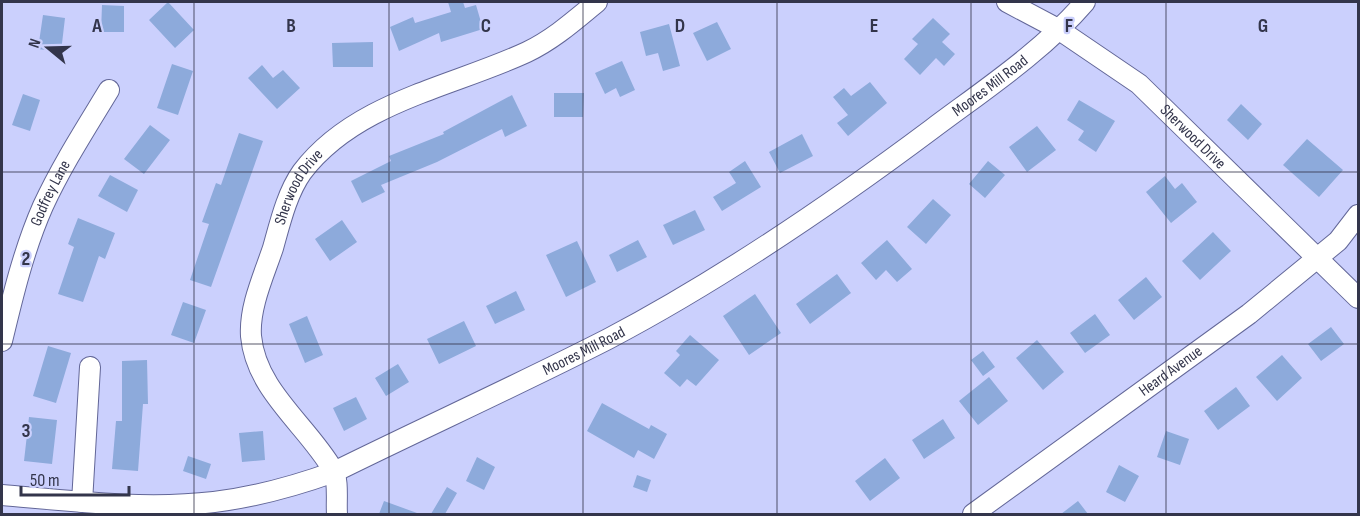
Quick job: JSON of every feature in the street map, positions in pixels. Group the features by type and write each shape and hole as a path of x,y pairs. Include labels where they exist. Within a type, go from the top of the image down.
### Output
{"street":[{"name":"Sherwood Drive","path":"334,472 277,399 254,350 251,334 255,301 287,204 301,174 328,143 370,116 528,51 558,35 597,2"},
{"name":"Sherwood Drive","path":"1007,2 1058,29 1139,84 1359,298"},
{"name":"Moores Mill Road","path":"2,495 136,505 213,502 289,487 334,472 608,338 783,236 866,178 996,81 1058,29 1085,2"},
{"name":"Godfrey Lane","path":"2,341 24,255 44,205 69,157 109,90"},
{"name":"Heard Avenue","path":"973,514 1249,314 1338,241 1359,215"},
{"path":"82,502 90,367"},
{"path":"334,472 337,514"}],"building":[{"path":"168,2 194,30 175,48 149,20"},
{"path":"448,2 463,2 465,8 476,5 483,29 441,42 439,33 399,51 390,27 413,17 415,23 451,12"},
{"path":"102,5 124,6 124,32 101,32"},
{"path":"43,15 65,18 61,52 38,49"},
{"path":"933,18 950,34 942,42 955,54 944,66 936,58 920,75 904,59 918,44 912,39"},
{"path":"717,22 731,49 707,61 693,33"},
{"path":"669,24 680,66 663,71 658,53 646,56 640,32"},
{"path":"373,42 373,67 333,67 332,43"},
{"path":"622,61 635,90 620,97 616,88 605,94 595,73"},
{"path":"172,64 193,71 178,115 157,108"},
{"path":"262,65 273,78 283,70 300,88 277,109 248,78"},
{"path":"870,82 887,103 848,136 837,123 848,115 833,97 844,88 851,96"},
{"path":"554,93 584,93 583,117 554,117"},
{"path":"23,94 40,100 30,131 12,125"},
{"path":"512,95 527,126 505,137 502,129 437,162 381,185 385,192 362,203 351,181 391,161 389,156 444,134 443,132"},
{"path":"1079,100 1115,121 1096,152 1078,140 1084,131 1067,120"},
{"path":"1241,104 1262,124 1248,140 1227,120"},
{"path":"150,125 170,140 144,174 124,159"},
{"path":"1037,126 1056,150 1027,172 1009,147"},
{"path":"239,133 263,141 211,287 190,280 209,224 202,222 216,183 221,185"},
{"path":"802,134 813,156 780,173 769,152"},
{"path":"1307,139 1343,170 1319,197 1283,165"},
{"path":"745,161 761,187 722,211 713,197 736,183 729,172"},
{"path":"988,161 1005,175 985,198 969,184"},
{"path":"110,175 138,190 127,212 98,196"},
{"path":"1165,176 1175,189 1182,183 1197,202 1171,223 1146,192"},
{"path":"933,199 951,215 926,244 907,227"},
{"path":"695,210 705,230 673,245 663,225"},
{"path":"78,218 115,233 105,259 99,256 83,302 58,294 74,247 68,244"},
{"path":"342,220 357,242 330,261 315,239"},
{"path":"1213,232 1231,251 1200,280 1182,261"},
{"path":"638,240 647,257 617,272 609,255"},
{"path":"887,240 912,269 897,282 886,270 876,280 861,263"},
{"path":"577,241 596,282 566,297 546,255"},
{"path":"837,274 851,293 810,324 796,304"},
{"path":"1146,277 1162,297 1134,320 1118,300"},
{"path":"516,291 525,310 495,324 486,306"},
{"path":"755,294 781,333 749,355 723,316"},
{"path":"183,302 206,310 194,343 171,335"},
{"path":"1095,314 1110,335 1085,353 1070,333"},
{"path":"307,316 323,355 305,363 289,324"},
{"path":"464,321 476,346 439,364 427,339"},
{"path":"1331,327 1344,344 1321,361 1308,344"},
{"path":"690,335 719,360 696,386 687,379 680,387 664,373 680,355 676,351"},
{"path":"1037,340 1064,372 1043,390 1016,358"},
{"path":"48,346 71,353 56,403 33,396"},
{"path":"983,351 995,367 983,376 971,360"},
{"path":"1282,355 1302,378 1277,401 1256,377"},
{"path":"147,360 148,404 143,404 138,471 112,469 116,421 122,421 122,361"},
{"path":"398,364 409,382 386,396 375,378"},
{"path":"989,377 1008,401 978,425 959,401"},
{"path":"1236,387 1250,406 1218,430 1204,411"},
{"path":"356,397 367,419 344,431 333,408"},
{"path":"602,403 649,429 651,425 667,434 654,459 638,450 634,458 587,431"},
{"path":"29,417 57,420 52,464 24,461"},
{"path":"943,419 955,438 924,459 912,440"},
{"path":"263,431 265,460 242,462 239,433"},
{"path":"1166,431 1189,439 1180,465 1157,457"},
{"path":"188,456 211,464 206,479 183,471"},
{"path":"477,457 495,467 484,490 466,481"},
{"path":"885,458 900,478 870,501 855,481"},
{"path":"1119,465 1139,476 1125,502 1106,492"},
{"path":"637,475 651,480 647,492 633,487"},
{"path":"447,487 457,493 445,514 431,514"},
{"path":"384,501 417,513 417,514 379,514"},
{"path":"1078,501 1088,514 1061,514"}]}
